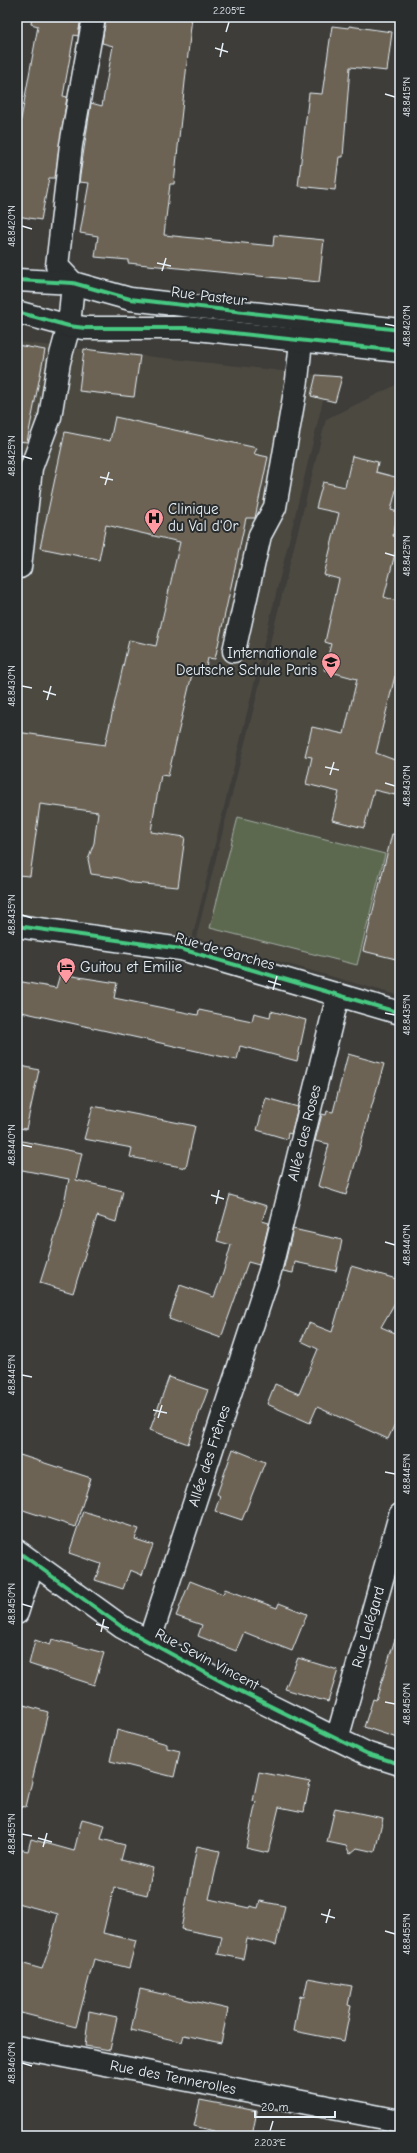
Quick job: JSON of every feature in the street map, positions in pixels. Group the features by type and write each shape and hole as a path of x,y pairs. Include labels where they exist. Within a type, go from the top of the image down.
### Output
{"street":[{"path":"20,567 31,468 50,416 59,362 69,326 73,283 57,266 71,145 94,17"},
{"name":"Rue Pasteur","path":"17,280 73,283 130,299 400,330"},
{"path":"17,312 69,326 85,328 187,328 400,351"},
{"path":"234,650 260,535 276,507 297,380 303,319"},
{"name":"Rue de Garches","path":"17,926 181,949 400,1013"},
{"name":"Allée des Roses","path":"270,1271 338,995"},
{"name":"Allée des Frênes","path":"149,1642 270,1271"},
{"name":"Rue Lelégard","path":"337,1739 400,1515"},
{"path":"17,1613 25,1557"},
{"name":"Rue Sevin Vincent","path":"25,1557 122,1627 149,1642 337,1739 368,1754 400,1764"},
{"name":"Rue des Tennerolles","path":"17,2047 400,2121"}],"shaded area":[{"name":"Clinique du Val d'Or","path":"17,342 329,376 192,939 17,914"},
{"name":"Internationale Deutsche Schule Paris","path":"398,384 400,385 400,996 196,938 326,419"}],"green space":[{"path":"238,817 385,854 357,965 210,928"}],"building":[{"path":"32,17 81,17 78,36 74,35 63,96 67,97 55,178 49,178 41,220 17,216 17,141 38,26 31,24"},
{"path":"106,17 192,17 174,184 170,184 164,235 273,246 274,235 324,240 319,282 128,263 128,260 95,257 98,236 80,233 89,183 79,182 91,103 102,106 113,46 102,43"},
{"path":"332,26 349,28 349,26 392,32 387,71 350,67 343,157 339,157 335,190 298,186 309,93 322,94"},
{"path":"17,345 45,350 27,442 17,441"},
{"path":"84,349 140,356 134,397 79,391"},
{"path":"316,375 342,377 335,402 311,396"},
{"path":"115,417 257,448 254,454 268,457 255,518 246,518 215,659 208,658 205,672 193,670 168,776 161,775 151,832 185,837 178,887 133,883 119,878 91,874 88,859 94,843 98,812 40,804 30,876 17,875 17,732 105,745 129,640 156,646 180,542 106,525 99,560 40,548 65,432 110,441"},
{"path":"352,456 378,462 376,472 399,478 391,510 398,512 393,536 399,538 384,597 400,602 400,678 395,676 376,753 400,762 400,777 395,795 374,790 364,828 332,820 339,792 306,784 312,757 305,756 312,727 344,734 357,679 324,670 331,644 325,642 339,579 324,575 339,513 316,508 323,482 345,487"},
{"path":"392,834 400,835 400,960 363,951"},
{"path":"60,974 117,983 114,998 198,1015 199,1010 252,1021 254,1013 270,1017 271,1011 306,1020 297,1061 240,1046 237,1060 17,1011 17,981 56,988"},
{"path":"348,1054 384,1064 346,1195 318,1186 329,1144 315,1141 322,1114 326,1115 327,1111 333,1112"},
{"path":"17,1065 39,1070 26,1129 17,1128"},
{"path":"266,1098 298,1107 291,1134 288,1133 287,1139 257,1130"},
{"path":"93,1106 195,1126 186,1168 130,1157 132,1148 84,1139"},
{"path":"17,1140 82,1153 76,1180 123,1191 116,1222 97,1216 73,1293 40,1283 61,1217 69,1179 17,1169"},
{"path":"230,1195 267,1206 262,1221 269,1223 259,1265 248,1262 221,1338 169,1319 180,1285 214,1297 231,1245 217,1241"},
{"path":"293,1229 342,1240 336,1271 295,1262 293,1273 283,1271"},
{"path":"351,1266 400,1280 400,1294 381,1327 400,1335 400,1413 388,1439 317,1407 310,1423 267,1404 275,1384 299,1394 318,1349 301,1341 309,1323 332,1332"},
{"path":"169,1377 208,1390 188,1444 150,1430"},
{"path":"233,1449 265,1462 242,1520 215,1511 220,1496 217,1494"},
{"path":"17,1454 91,1478 75,1527 17,1508"},
{"path":"83,1511 139,1529 135,1539 153,1545 142,1575 130,1570 123,1589 95,1580 101,1564 69,1553"},
{"path":"190,1581 223,1594 225,1589 277,1608 279,1603 307,1614 292,1651 244,1632 236,1651 198,1636 202,1625 176,1616"},
{"path":"52,1639 104,1653 94,1685 29,1664 35,1640 50,1645"},
{"path":"395,1639 400,1640 400,1739 364,1727 373,1699 376,1700"},
{"path":"298,1658 338,1670 328,1702 285,1689"},
{"path":"17,1703 48,1712 26,1807 17,1806"},
{"path":"117,1730 167,1744 167,1748 180,1751 174,1777 110,1761"},
{"path":"259,1772 310,1782 304,1812 279,1807 268,1853 246,1848 256,1802 253,1801"},
{"path":"335,1808 383,1818 375,1852 357,1848 350,1854 346,1846 327,1842"},
{"path":"82,1819 105,1825 101,1839 125,1845 121,1860 153,1868 147,1895 114,1887 103,1933 136,1941 129,1968 94,1959 76,2027 17,2012 17,1962 42,1969 58,1914 17,1903 17,1849 28,1851 31,1839 74,1851"},
{"path":"197,1846 220,1851 209,1899 249,1908 250,1906 258,1908 260,1901 285,1906 276,1945 247,1938 243,1959 218,1954 222,1937 181,1929"},
{"path":"308,1978 352,1986 348,2005 351,2006 344,2041 294,2031 300,1996 304,1997"},
{"path":"140,1989 228,2009 221,2043 184,2035 182,2042 131,2030"},
{"path":"89,2011 117,2017 110,2050 85,2046"},
{"path":"200,2100 257,2111 252,2136 213,2136 214,2131 194,2126"}],"cycle path":[{"path":"17,280 73,283 130,299 400,330"},
{"path":"17,312 69,326 85,328 187,328 400,351"},
{"path":"17,926 181,949 400,1013"},
{"path":"17,1551 122,1627 226,1684 337,1739 368,1754 400,1764"}],"place":[{"name":"Clinique du Val d'Or","path":"154,535"},
{"name":"Internationale Deutsche Schule Paris","path":"331,679"},
{"name":"Guitou et Emilie","path":"66,984"}]}
